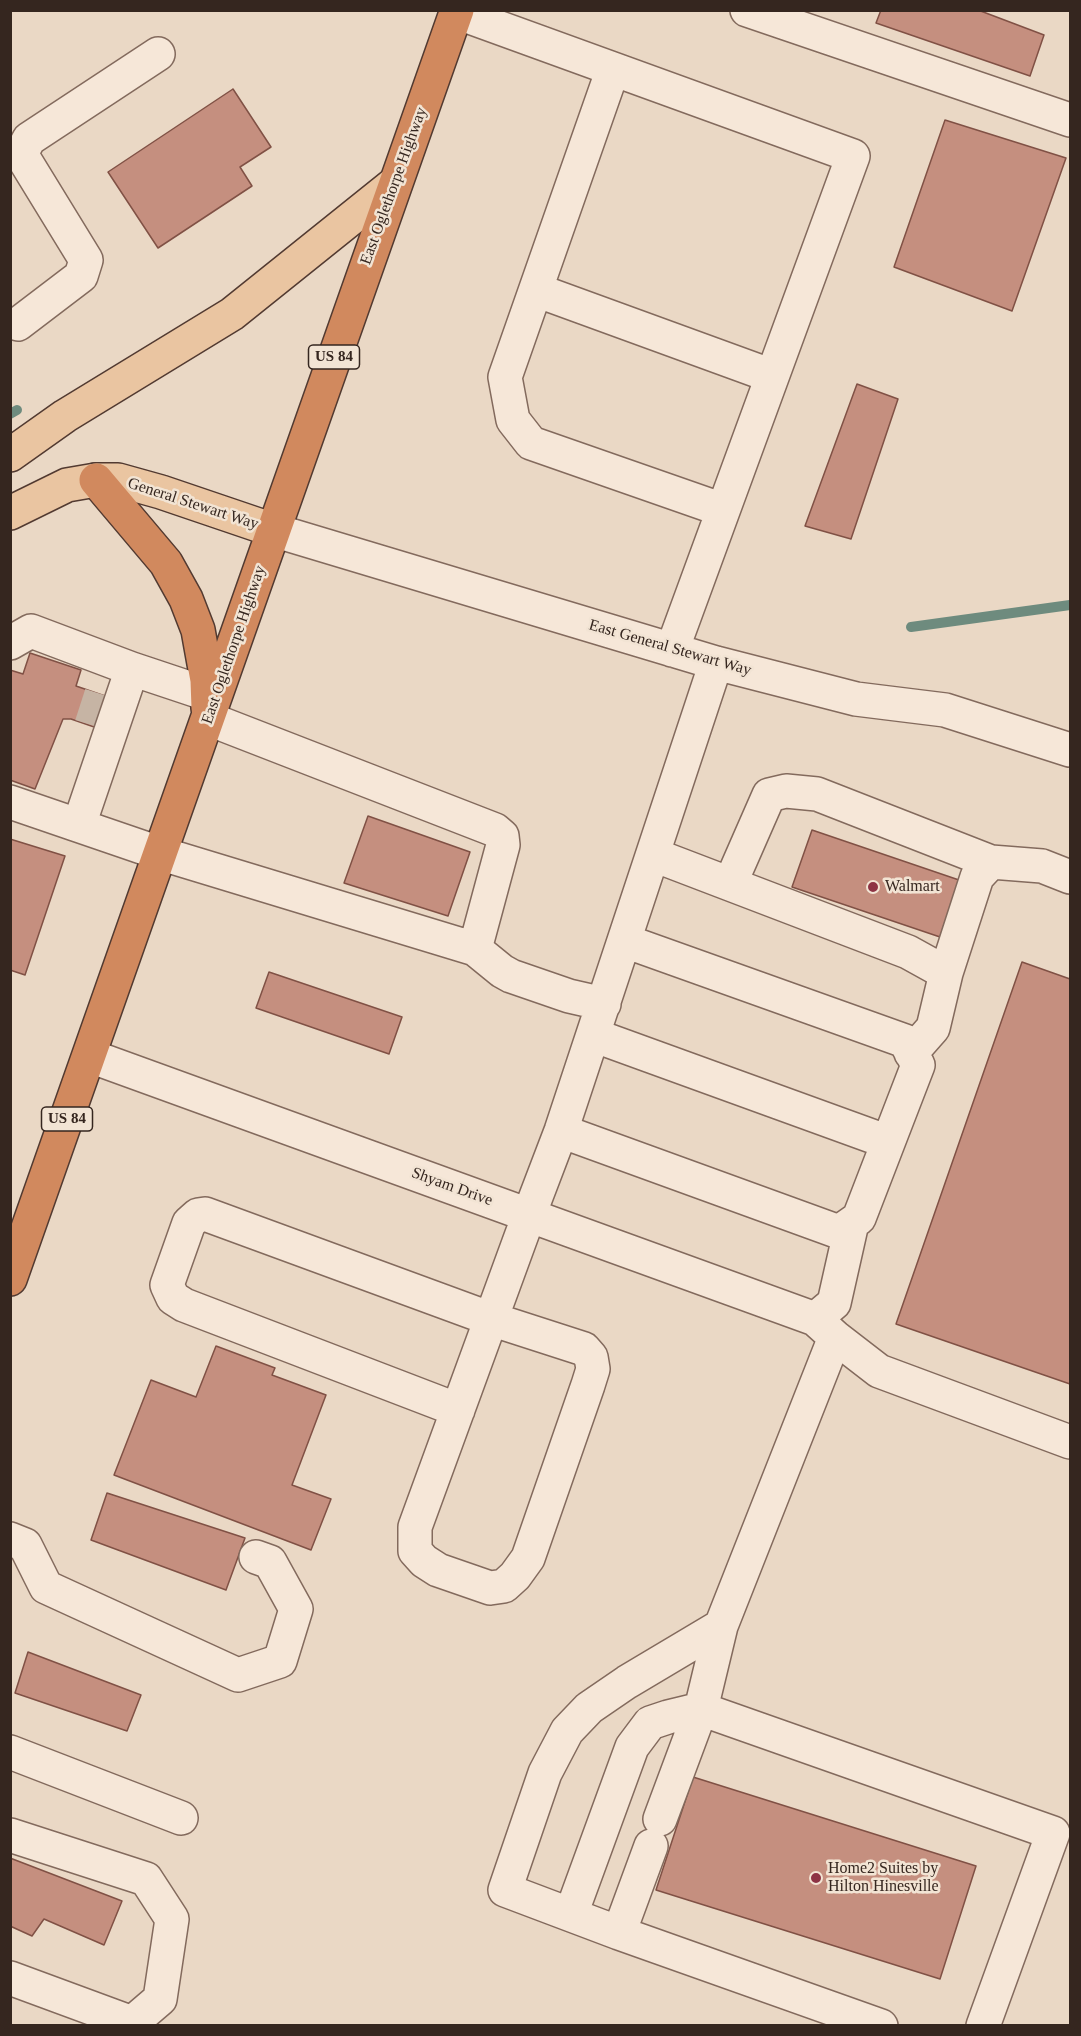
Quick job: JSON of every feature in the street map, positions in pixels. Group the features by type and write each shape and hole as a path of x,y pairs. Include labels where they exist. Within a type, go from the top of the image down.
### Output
{"highway":[{"name":"East Oglethorpe Highway","path":"11,1277 90,1056 208,706 273,531 457,11"},
{"path":"96,480 166,563 186,599 198,630 207,680 208,706"}],"main road":[{"path":"10,454 65,416 232,314 394,184"},
{"name":"General Stewart Way","path":"10,513 67,485 96,480 118,480 139,485 273,531"}],"street":[{"path":"747,10 1071,120"},
{"path":"457,11 853,156 672,650"},
{"path":"13,320 81,276 86,260 21,154 29,139 158,54"},
{"path":"613,69 505,376 513,420 531,443 723,510"},
{"path":"536,290 772,376"},
{"name":"East General Stewart Way","path":"273,531 532,606 716,663 856,699 945,710 1071,750"},
{"path":"13,641 31,631 116,676 208,706 495,830 502,836 502,845 475,949"},
{"path":"458,1410 184,1305 173,1298 167,1285 189,1223 198,1215 205,1214 491,1319 584,1349 591,1357 593,1369 528,1558 515,1576 504,1586 490,1588 438,1570 424,1561 415,1551 415,1527 458,1410 491,1319 529,1215 561,1131 716,663"},
{"path":"79,825 101,760 116,676"},
{"path":"91,725 101,760"},
{"path":"729,884 769,795 786,791 817,794 991,862 1042,866 1071,877"},
{"path":"10,802 159,853 475,949 511,976 569,996 604,1004"},
{"path":"654,855 908,952 946,973"},
{"path":"911,1053 933,1028 946,973 977,878 991,862"},
{"path":"561,1131 839,1232 859,1218 918,1065 904,1041 625,940"},
{"path":"593,1035 888,1142"},
{"name":"Shyam Drive","path":"90,1056 529,1215 825,1328 879,1371 1071,1442"},
{"path":"619,1933 701,1709 721,1626 834,1303 852,1223"},
{"path":"10,1539 26,1545 46,1587 238,1675 280,1661 296,1609 270,1562 256,1557"},
{"path":"721,1626 627,1682 589,1708 567,1731 545,1773 505,1890 619,1933 881,2025"},
{"path":"570,1914 632,1747 650,1723 701,1709 1062,1836 983,2025"},
{"path":"10,1752 181,1818"},
{"path":"10,1835 146,1879 172,1919 160,1999 132,2023 10,1978"}],"building":[{"path":"881,10 978,10 1044,35 1030,76 876,23"},
{"path":"233,89 271,147 240,167 252,186 158,248 108,172"},
{"path":"945,120 1066,158 1012,311 894,267"},
{"path":"857,384 898,399 851,539 805,526"},
{"path":"30,653 81,670 76,686 111,698 100,729 71,719 63,719 35,789 10,780 10,670 23,674"},
{"path":"368,816 470,852 448,916 344,883"},
{"path":"812,830 959,880 940,937 792,887"},
{"path":"10,839 65,856 25,975 10,970"},
{"path":"1022,962 1070,979 1070,1384 896,1324"},
{"path":"269,972 402,1017 389,1054 256,1008"},
{"path":"216,1346 275,1368 272,1375 326,1395 292,1485 331,1499 311,1550 114,1475 151,1380 196,1397"},
{"path":"107,1493 245,1538 226,1590 91,1540"},
{"path":"28,1652 141,1695 127,1731 15,1693"},
{"name":"Home2 Suites by Hilton Hinesville","path":"693,1777 976,1866 940,1979 656,1890"},
{"path":"10,1858 122,1901 104,1945 44,1919 32,1936 10,1926"}],"waterway":[{"path":"10,414 17,410"},
{"path":"911,627 1070,605"}],"tunnel":[{"path":"91,725 101,694"}],"place":[{"name":"Walmart","path":"873,887"},
{"name":"Home2 Suites by Hilton Hinesville","path":"816,1878"}]}
